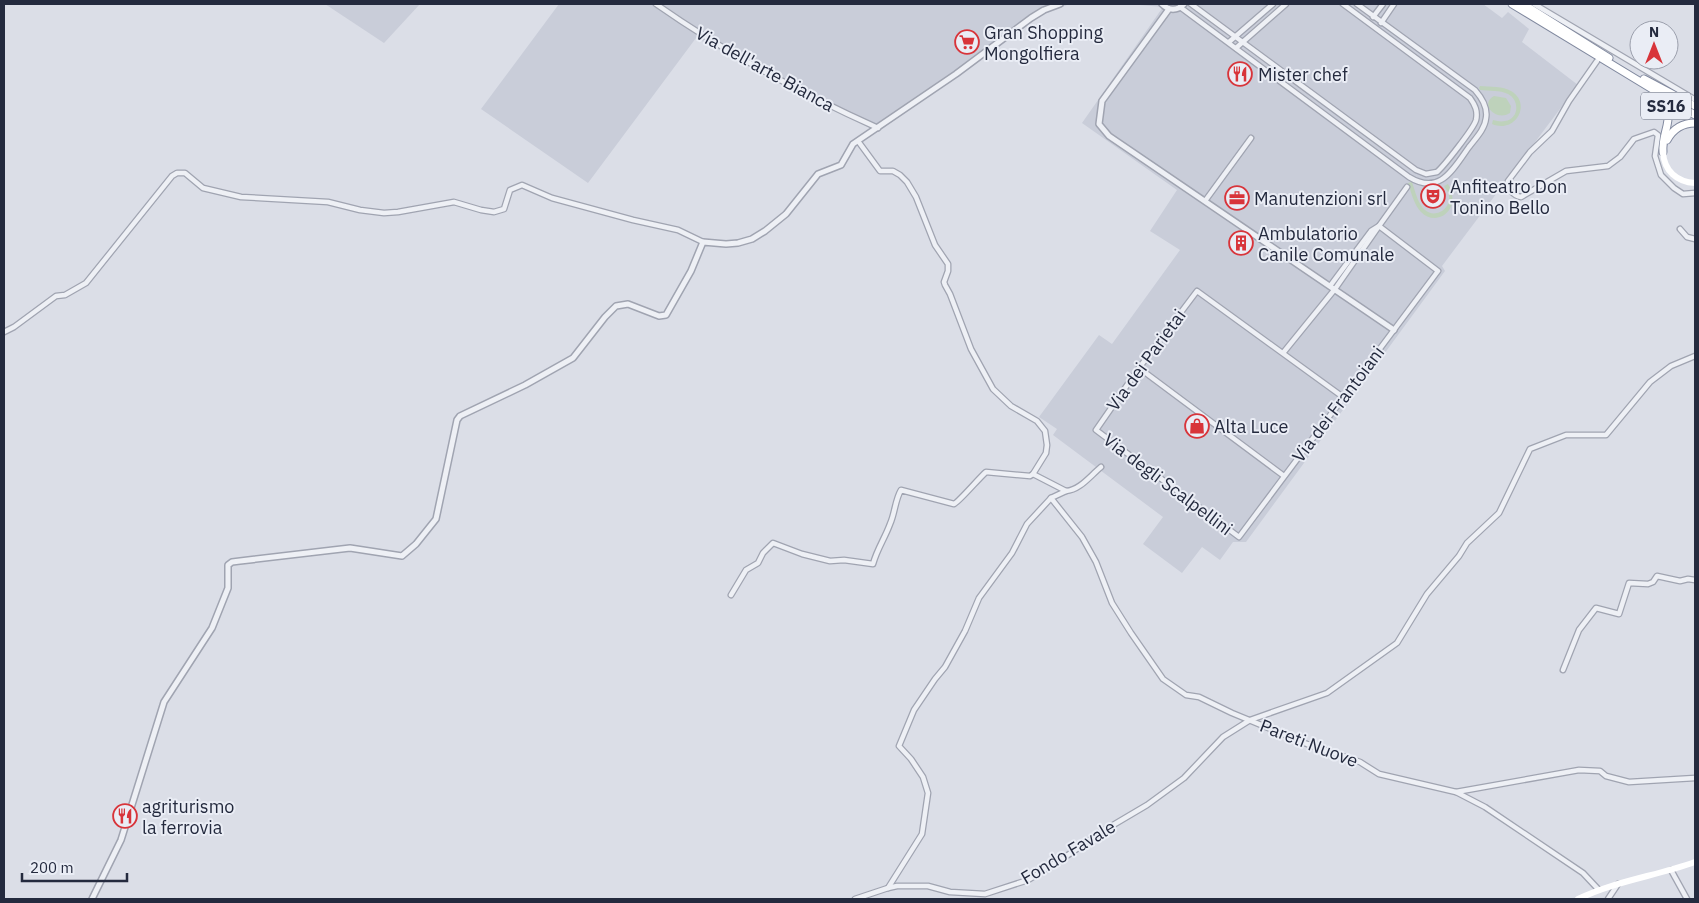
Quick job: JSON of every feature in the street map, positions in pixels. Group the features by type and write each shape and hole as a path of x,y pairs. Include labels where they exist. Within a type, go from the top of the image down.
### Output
{"highway":[{"name":"SS16","path":"1512,4 1695,115"},
{"name":"SS16","path":"1523,4 1695,110"},
{"name":"SS16","path":"1629,75 1659,98 1666,107 1669,120 1662,143 1663,152"},
{"name":"SS16","path":"1644,79 1694,103"},
{"name":"SS16","path":"1663,152 1666,141 1673,131 1683,125 1695,123"}],"main road":[{"path":"1663,152 1666,166 1673,175 1684,181 1695,183"},
{"path":"1578,899 1598,889 1695,862"}],"street":[{"name":"Via dell'arte Bianca","path":"656,4 711,41 793,88 878,128"},
{"path":"4,332 14,327 56,296 65,295 86,283 172,176 177,173 185,173 203,188 241,197 328,202 360,210 384,213 454,202 494,212 504,208 510,190 522,185 552,198 678,230 703,242 738,243 760,235 780,221 818,174 842,165 853,144 858,140 956,74 1031,18 1044,10 1060,4"},
{"path":"1162,4 1169,9 1176,9 1182,5 1236,48 1416,182 1429,183 1440,181 1448,176 1485,125 1487,112 1485,104 1475,90 1357,4"},
{"path":"1191,4 1418,172 1432,173 1440,170 1474,124 1476,112 1474,104 1470,98 1344,4"},
{"path":"1229,42 1273,4"},
{"path":"1236,48 1286,4"},
{"path":"1370,23 1383,4"},
{"path":"1377,28 1394,4"},
{"path":"1534,4 1694,103"},
{"path":"1169,9 1102,101 1099,124 1109,136 1394,330"},
{"path":"1597,61 1569,101 1552,131 1530,152 1508,181 1508,187 1516,196 1521,197 1566,171 1608,166 1620,157 1634,139 1654,132 1658,135 1655,156 1661,175 1683,194 1695,193"},
{"path":"1204,201 1251,138"},
{"path":"731,595 746,570 758,563 763,553 773,543 802,554 830,560 873,564 878,548 891,522 901,490 954,504 958,503 972,484 986,472 1030,476 1046,453 1045,431 1037,421 1011,406 993,389 971,349 944,282 948,271 948,264 936,244 916,197 907,182 893,171 882,172 878,170 858,140"},
{"path":"1343,397 1284,354 1371,231 1379,226 1407,187"},
{"name":"Via dei Frantoiani","path":"1239,537 1438,271 1379,226"},
{"path":"1680,229 1687,237 1695,239"},
{"path":"92,899 122,840 164,702 212,628 217,617 228,588 228,565 232,562 350,548 402,556 416,544 436,519 460,416 533,381 573,358 616,306 628,304 659,316 666,315 691,271 703,242"},
{"name":"Via dei Parietai","path":"1096,430 1139,368 1197,291 1284,354"},
{"name":"Pareti Nuove","path":"1250,720 1327,693 1397,643 1427,594 1459,556 1468,542 1500,513 1530,449 1566,436 1606,434 1650,382 1671,366 1695,356"},
{"path":"1139,368 1284,476"},
{"name":"Via degli Scalpellini","path":"1096,430 1239,537"},
{"path":"888,888 922,834 926,811 928,793 923,777 911,759 899,746 914,710 934,679 945,667 965,631 979,598 1012,553 1027,524 1051,498 1079,487 1101,467"},
{"path":"1033,474 1066,491"},
{"path":"1051,498 1082,537 1096,562 1112,603 1163,679 1186,695 1199,697 1250,720"},
{"path":"1563,670 1579,630 1596,608 1619,614 1629,583 1648,584 1653,582 1657,576 1680,581 1695,580"},
{"name":"Pareti Nuove","path":"1250,720 1307,744 1360,762 1379,774 1456,792 1579,770 1600,771 1606,776 1629,782 1695,778"},
{"name":"Fondo Favale","path":"855,899 888,888 928,886 950,892 985,894 1028,880 1146,805 1184,778 1223,736 1250,720"},
{"path":"1456,792 1484,807 1584,873 1598,889"},
{"path":"1671,870 1688,899"},
{"path":"1608,899 1619,883"}],"shaded area":[{"path":"325,4 420,4 384,43"},
{"path":"559,4 1070,4 1041,14 878,132 696,38 588,183 481,109"},
{"path":"1128,4 1483,4 1502,18 1508,12 1529,29 1522,42 1578,85 1442,266 1445,271 1246,542 1233,542 1220,560 1202,547 1182,573 1143,544 1163,517 1053,435 1057,429 1039,417 1099,335 1112,344 1180,250 1150,231 1177,190 1082,123 1163,7"}],"green space":[{"path":"1480,86 1504,88 1517,96 1521,109 1514,121 1508,125 1501,126 1492,124 1493,120 1504,121 1510,120 1513,117 1516,109 1515,100 1508,94 1498,91 1480,90"},
{"path":"1494,96 1506,98 1511,106 1510,113 1499,115 1491,111 1488,103"},
{"path":"1412,182 1420,204 1429,213 1438,213 1448,205 1449,195 1444,186 1448,184 1452,193 1452,202 1446,214 1434,218 1421,212 1408,183"}],"place":[{"name":"Gran Shopping Mongolfiera","path":"967,42"},
{"name":"Mister chef","path":"1240,74"},
{"name":"Anfiteatro Don Tonino Bello","path":"1433,196"},
{"name":"Manutenzioni srl","path":"1237,198"},
{"name":"Ambulatorio Canile Comunale","path":"1241,243"},
{"name":"Alta Luce","path":"1197,426"},
{"name":"agriturismo la ferrovia","path":"125,816"}]}
